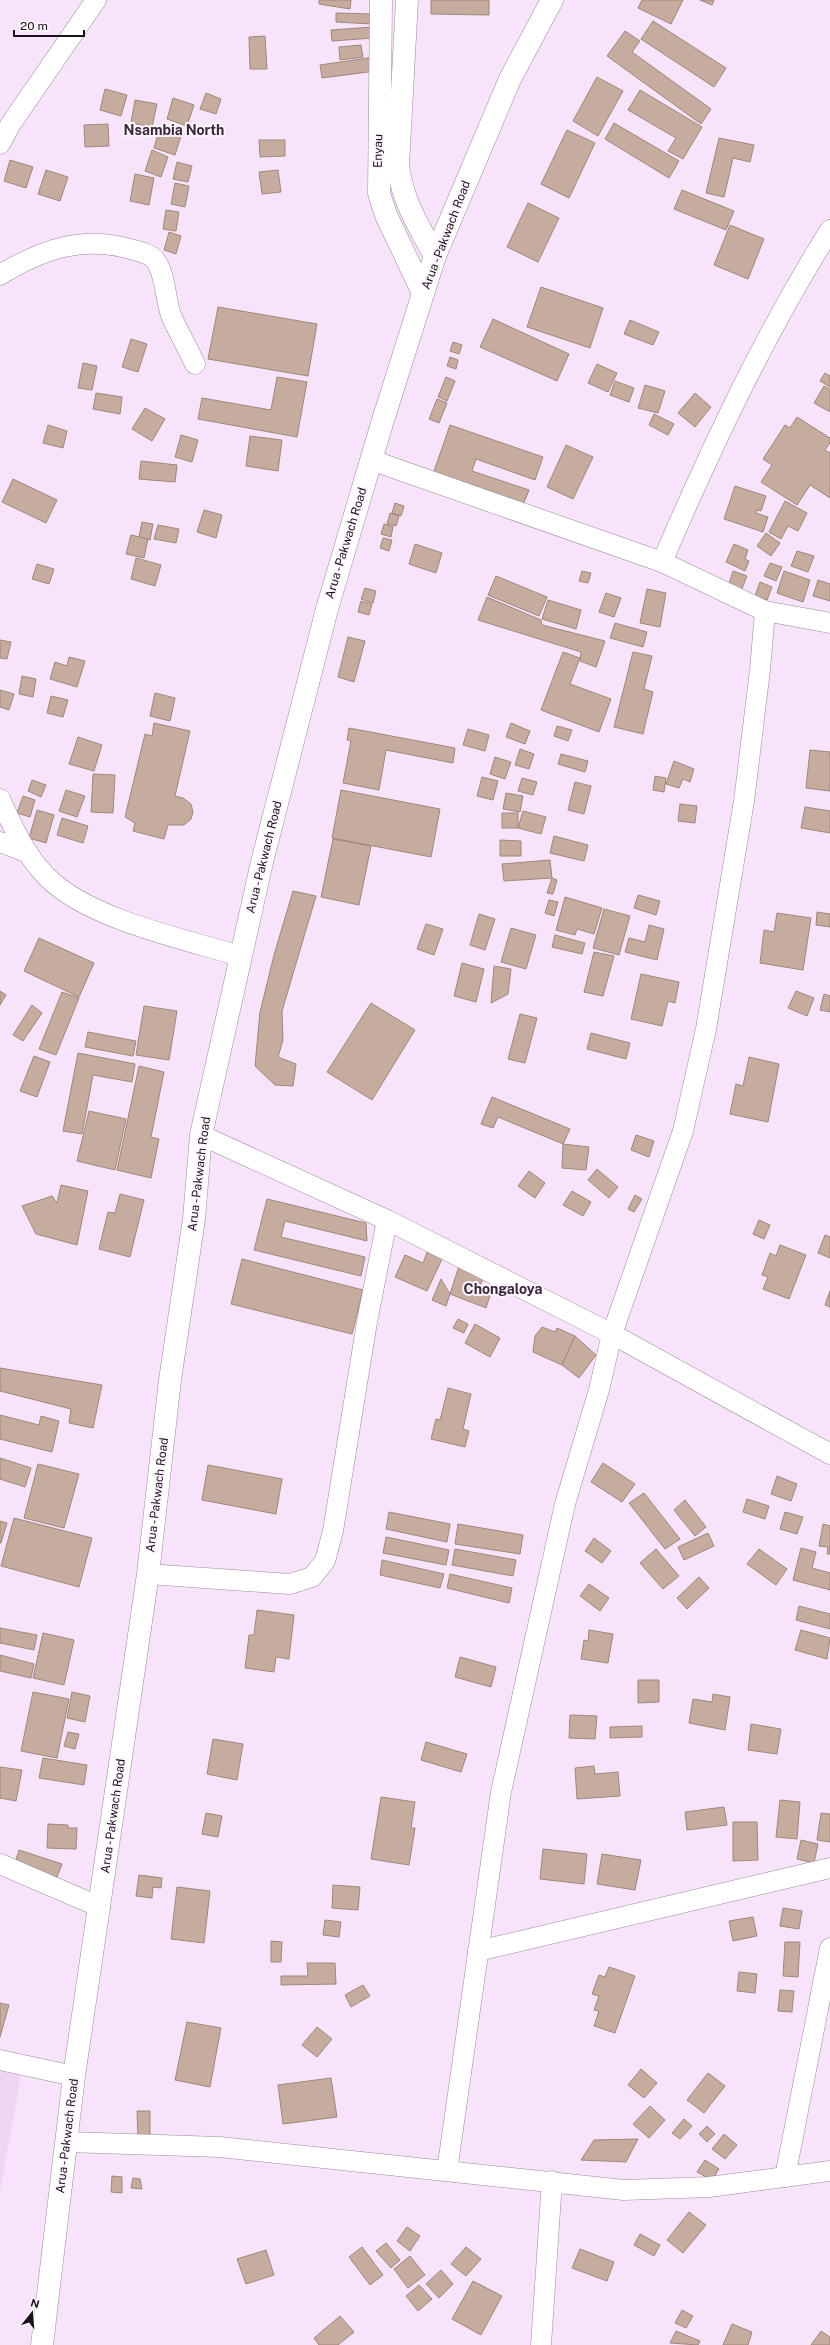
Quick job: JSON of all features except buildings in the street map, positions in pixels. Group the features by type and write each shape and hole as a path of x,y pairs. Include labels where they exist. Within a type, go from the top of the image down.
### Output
{"main road":[{"name":"Enyau","path":"381,0 378,192 386,215 423,293"},
{"name":"Enyau","path":"407,0 398,166 401,187 407,206 435,256"},
{"name":"Arua - Pakwach Road","path":"42,2345 74,2076 148,1574 170,1380 194,1218 201,1135 262,862 327,609 371,460 435,256 510,79 552,0"}],"street":[{"path":"0,144 10,124 96,0"},
{"path":"662,562 745,381 802,274 830,230"},
{"path":"0,275 25,260 67,245 86,243 122,246 145,253 155,260 171,315 195,364"},
{"path":"371,460 662,562 765,611 830,623"},
{"path":"447,2171 501,1792 565,1504 599,1390 612,1334 683,1131 706,1029 744,801 760,670 765,611"},
{"path":"0,799 26,852 47,878 74,898 107,915 240,956"},
{"path":"0,842 26,852"},
{"path":"201,1135 387,1220 612,1334 830,1454"},
{"path":"148,1574 290,1584 312,1577 325,1562 333,1531 367,1322 387,1220"},
{"path":"0,1864 100,1907"},
{"path":"478,1951 830,1868"},
{"path":"785,2177 830,1948"},
{"path":"0,2060 74,2076"},
{"path":"67,2142 220,2147 552,2181 624,2190 709,2187 830,2171"},
{"path":"541,2345 552,2181"}],"shaded area":[{"path":"0,2071 21,2075 0,2193"}],"district":[{"name":"Nsambia North","path":"174,130"},
{"name":"Chongaloya","path":"503,1289"}]}
